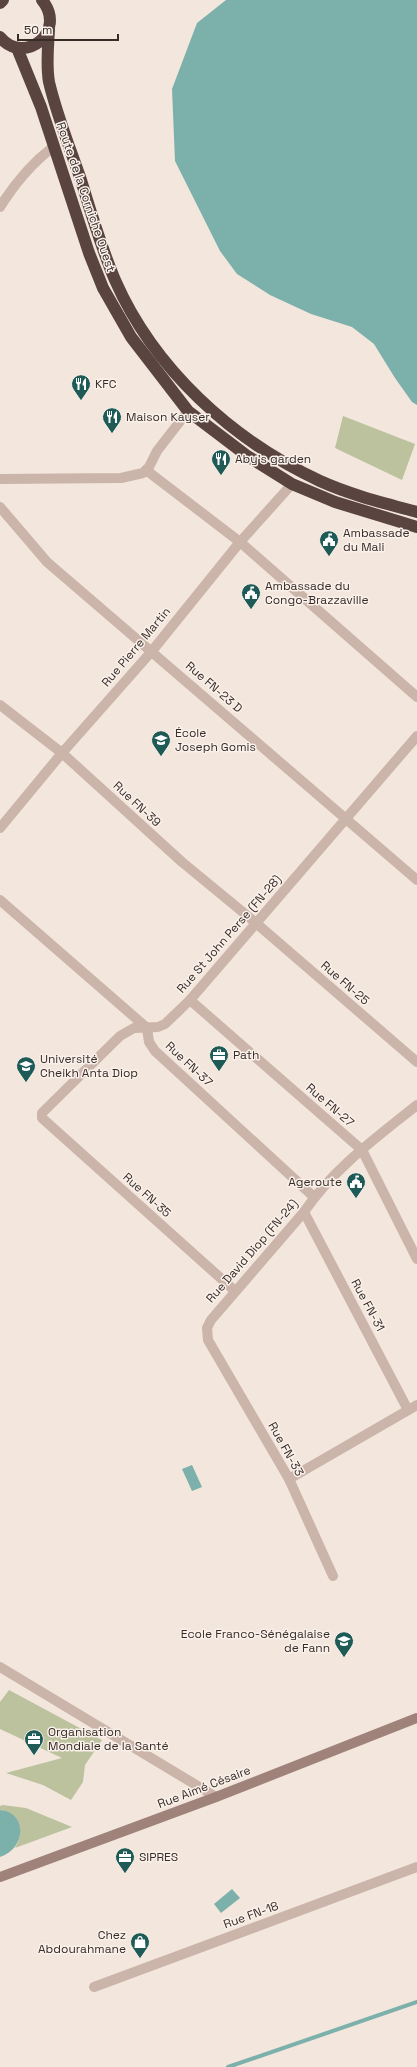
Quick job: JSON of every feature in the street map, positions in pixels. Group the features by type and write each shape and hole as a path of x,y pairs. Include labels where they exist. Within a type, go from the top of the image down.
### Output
{"highway":[{"path":"0,3 3,0"},
{"name":"Route de la Corniche Ouest","path":"42,0 47,6 50,15 47,52 49,82 102,245 115,280 131,310 164,360 184,384 210,409 234,428 288,465 350,493 417,512"},
{"path":"6,43 28,47 37,44 44,38 49,30"},
{"name":"Route de la Corniche Ouest","path":"6,43 41,107 89,253 103,288 131,337 188,411 246,455 292,484 334,502 417,527"}],"street":[{"path":"0,207 12,187 32,164 53,147"},
{"path":"0,480 121,478 142,473 146,470 157,451 188,411"},
{"path":"146,470 240,542 417,697"},
{"name":"Rue Pierre Martin","path":"0,828 62,752 152,651 240,542 292,484"},
{"name":"Rue FN-23 D","path":"0,507 47,562 417,880"},
{"name":"Rue FN-39","path":"0,706 62,752 182,862 256,923"},
{"name":"Rue St John Perse (FN-28)","path":"42,1118 42,1113 120,1036 134,1028 158,1027 165,1024 190,1000 417,736"},
{"path":"0,900 147,1028"},
{"name":"Rue FN-25","path":"256,923 417,1062"},
{"name":"Rue FN-27","path":"190,1000 362,1150 417,1259"},
{"name":"Rue FN-37","path":"147,1028 149,1042 155,1051 314,1197"},
{"name":"Rue David Diop (FN-24)","path":"208,1340 208,1328 211,1320 304,1212 314,1197 362,1150 417,1105"},
{"name":"Rue FN-35","path":"42,1118 235,1291"},
{"name":"Rue FN-31","path":"304,1212 412,1408"},
{"name":"Rue FN-33","path":"208,1340 289,1479 334,1576"},
{"path":"289,1479 412,1408"},
{"path":"0,1666 216,1797"},
{"name":"Rue Aimé Césaire","path":"0,1877 216,1797 417,1718"},
{"name":"Rue FN-18","path":"94,1987 417,1868"}],"green space":[{"path":"343,416 415,444 402,480 335,448"},
{"path":"9,1690 102,1740 85,1765 83,1782 71,1800 43,1785 6,1773 62,1758 0,1729 0,1702"},
{"path":"3,1805 26,1808 72,1827 15,1848 20,1835 19,1827 11,1816 5,1811 0,1810 0,1806"}],"water":[{"path":"226,0 417,0 417,405 412,402 395,378 374,344 352,327 311,314 270,295 237,274 220,251 175,161 172,89 197,23"},
{"path":"192,1465 202,1487 192,1491 182,1469"},
{"path":"0,1810 9,1812 15,1817 19,1823 20,1831 19,1839 15,1846 9,1852 0,1857"},
{"path":"232,1889 240,1898 221,1913 214,1904"}],"waterway":[{"path":"228,2067 417,2002"}],"place":[{"name":"KFC","path":"81,401"},
{"name":"Maison Kayser","path":"112,434"},
{"name":"Aby's garden","path":"221,476"},
{"name":"Ambassade du Mali","path":"329,557"},
{"name":"Ambassade du Congo-Brazzaville","path":"251,610"},
{"name":"École Joseph Gomis","path":"161,757"},
{"name":"Path","path":"219,1072"},
{"name":"Université Cheikh Anta Diop","path":"26,1083"},
{"name":"Ageroute","path":"356,1199"},
{"name":"Ecole Franco-Sénégalaise de Fann","path":"344,1658"},
{"name":"Organisation Mondiale de la Santé","path":"34,1756"},
{"name":"SIPRES","path":"125,1874"},
{"name":"Chez Abdourahmane","path":"140,1959"}]}
